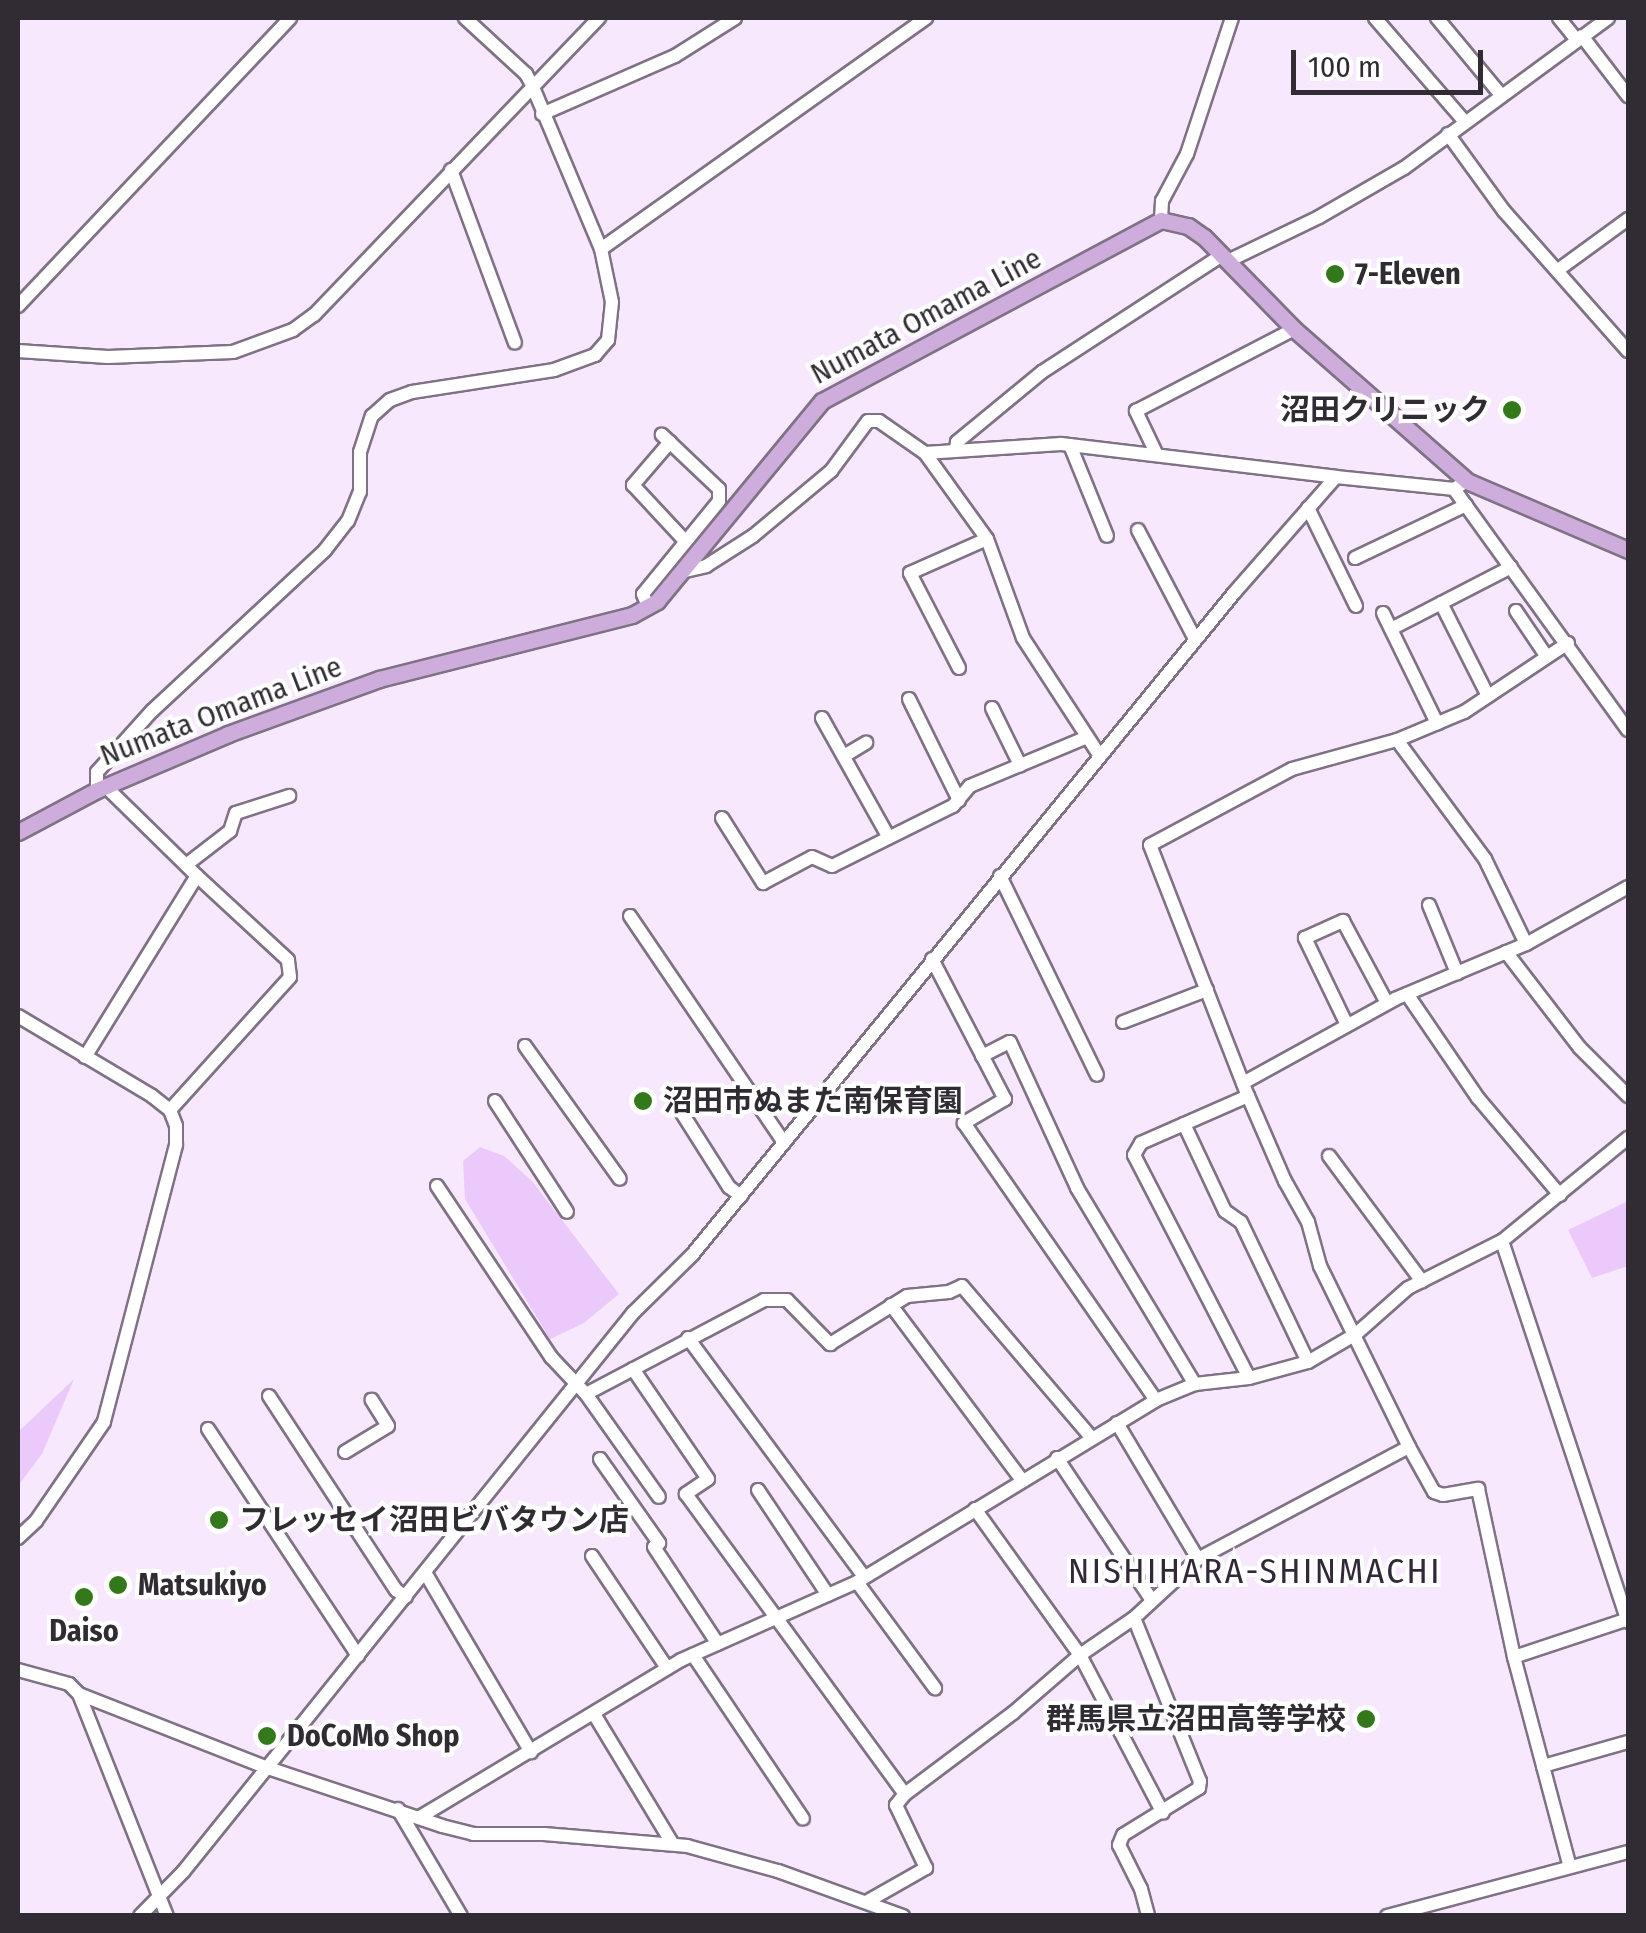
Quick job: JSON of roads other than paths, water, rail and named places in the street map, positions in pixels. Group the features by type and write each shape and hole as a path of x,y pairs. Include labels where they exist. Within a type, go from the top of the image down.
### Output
{"main road":[{"path":"1161,220 1188,226 1225,258 1294,329 1461,485 1628,550"},
{"name":"Numata Omama Line","path":"18,832 101,788 228,734 379,679 564,635 648,606 822,401 1161,220"}],"street":[{"path":"18,306 290,18"},
{"path":"170,1110 290,977 288,960 101,788 97,772 152,711 325,550 348,521 360,492 364,430 381,408 412,392 554,370 595,354 608,340 613,324 601,249 533,87 526,74 465,18"},
{"path":"18,352 108,358 233,352 264,344 314,315 599,18"},
{"path":"542,114 675,56 735,18"},
{"path":"601,249 926,18"},
{"path":"1161,220 1162,200 1188,154 1232,18"},
{"path":"1375,18 1465,122"},
{"path":"1437,18 1501,95"},
{"path":"1559,18 1628,96"},
{"path":"956,448 957,442 1042,372 1225,258 1320,218 1404,168 1608,18"},
{"path":"1448,134 1504,210 1628,351"},
{"path":"451,170 515,343"},
{"path":"1558,270 1628,220"},
{"path":"1156,453 1136,411 1294,329"},
{"path":"680,572 706,566 753,536 831,471 868,422 879,421 925,453 986,539 1023,638 1100,756"},
{"path":"648,606 643,594 719,501 719,488 666,438 633,486 685,542"},
{"path":"925,453 956,448 1070,445 1336,477 1461,485 1466,505 1628,730"},
{"path":"1070,445 1107,536"},
{"path":"140,1916 582,1389 633,1313 692,1255 1196,639 1336,477"},
{"path":"1355,558 1466,505"},
{"path":"1308,508 1356,606"},
{"path":"1138,530 1196,639"},
{"path":"958,668 910,573 986,539"},
{"path":"1391,629 1512,567"},
{"path":"1441,603 1488,696"},
{"path":"1516,610 1547,657"},
{"path":"1383,613 1438,723"},
{"path":"1568,643 1488,696 1438,723 1397,740 1292,769 1150,845 1246,1089 1285,1182 1308,1222 1320,1266 1408,1447 1434,1492 1443,1495 1478,1490 1514,1657 1570,1866"},
{"path":"909,699 958,800"},
{"path":"992,708 1020,765"},
{"path":"822,718 889,838"},
{"path":"722,818 763,883 812,856 832,866 958,800 970,786 1088,737"},
{"path":"1397,740 1485,858 1526,944"},
{"path":"844,756 866,743"},
{"path":"186,866 230,831 236,814 288,796"},
{"path":"84,1057 197,876"},
{"path":"1000,876 1097,1075"},
{"path":"1249,1378 1134,1154 1141,1143 1246,1089 1387,1003 1526,944 1628,888"},
{"path":"1429,906 1456,973"},
{"path":"630,916 784,1142"},
{"path":"1347,1025 1305,938 1343,922 1387,1003"},
{"path":"1506,952 1580,1048 1628,1096"},
{"path":"932,959 1005,1099 964,1123 1156,1400"},
{"path":"1123,1022 1207,990"},
{"path":"1407,994 1478,1098 1560,1195"},
{"path":"18,1016 170,1110 176,1126 176,1145 104,1422 36,1521 18,1538"},
{"path":"982,1056 1010,1042 1077,1188 1195,1384"},
{"path":"525,1046 620,1179"},
{"path":"495,1102 568,1212"},
{"path":"674,1102 729,1187 740,1196"},
{"path":"1184,1124 1224,1211 1241,1222 1308,1362"},
{"path":"420,1816 667,1668 860,1580 1156,1400 1195,1384 1249,1378 1308,1362 1356,1334 1422,1281 1502,1241 1628,1138"},
{"path":"1329,1156 1422,1281"},
{"path":"437,1186 551,1357 582,1389 659,1497"},
{"path":"1502,1241 1628,1620 1514,1657"},
{"path":"582,1389 634,1369 746,1306 776,1298 787,1300 830,1344 907,1296 949,1292 962,1286 1091,1437"},
{"path":"891,1305 1022,1480"},
{"path":"688,1338 935,1688"},
{"path":"634,1369 708,1478 686,1494 905,1794"},
{"path":"270,1396 396,1590 406,1598"},
{"path":"345,1452 388,1426 372,1400"},
{"path":"1117,1423 1198,1559"},
{"path":"208,1428 358,1656"},
{"path":"868,1902 926,1868 896,1804 905,1794 1013,1713 1080,1654 1134,1618 1198,1559 1408,1447"},
{"path":"1057,1458 1151,1599"},
{"path":"600,1460 660,1543 654,1547 718,1644"},
{"path":"758,1490 828,1594"},
{"path":"976,1509 1080,1654 1163,1813"},
{"path":"592,1556 667,1668"},
{"path":"426,1574 531,1752"},
{"path":"1134,1618 1200,1782 1199,1788 1124,1835 1119,1845 1142,1889 1148,1916"},
{"path":"694,1655 803,1819"},
{"path":"18,1670 69,1684 79,1694 268,1768 473,1834 672,1844 903,1916"},
{"path":"79,1694 166,1916"},
{"path":"594,1714 672,1844"},
{"path":"1543,1766 1628,1742"},
{"path":"398,1809 461,1916"},
{"path":"1387,1916 1434,1910 1570,1866 1628,1852"}],"place":[{"name":"7-Eleven","path":"1335,274"},
{"name":"沼田クリニック","path":"1512,410"},
{"name":"沼田市ぬまた南保育園","path":"643,1101"},
{"name":"フレッセイ沼田ビバタウン店","path":"219,1520"},
{"name":"Matsukiyo","path":"118,1585"},
{"name":"Daiso","path":"84,1597"},
{"name":"群馬県立沼田高等学校","path":"1366,1719"},
{"name":"DoCoMo Shop","path":"267,1736"}],"district":[{"name":"NISHIHARA-SHINMACHI","path":"1255,1571"}]}
